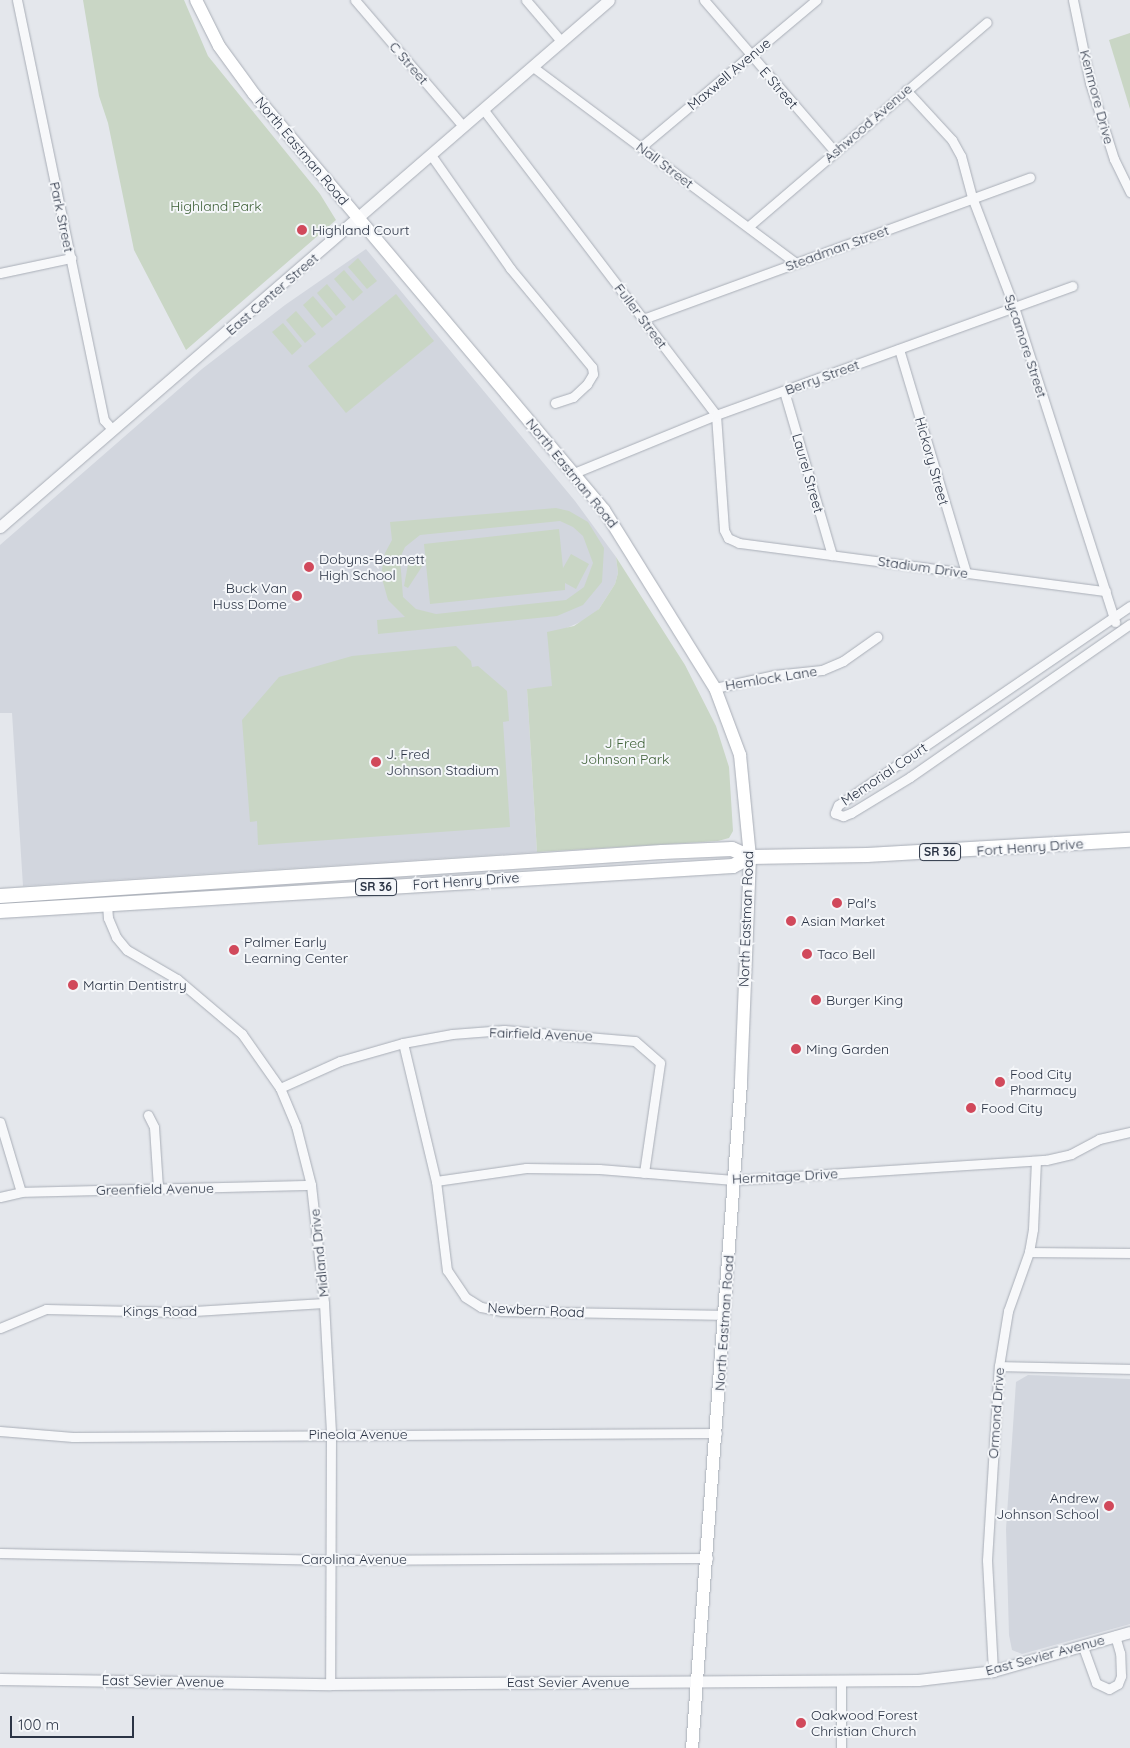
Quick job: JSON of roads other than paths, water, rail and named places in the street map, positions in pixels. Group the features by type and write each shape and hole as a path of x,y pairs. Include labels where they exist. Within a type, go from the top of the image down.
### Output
{"main road":[{"name":"North Eastman Road","path":"196,0 218,46 233,67 359,220 574,473 626,542 715,688 740,756 750,857 734,1180 708,1558 692,1748"},
{"name":"Fort Henry Drive","path":"0,896 662,852 732,849 750,857 962,852 1130,840"},
{"name":"Fort Henry Drive","path":"0,911 733,866 750,857"}],"street":[{"name":"Park Street","path":"17,0 104,420 113,430"},
{"name":"C Street","path":"355,0 463,126"},
{"path":"526,0 561,41"},
{"name":"East Center Street","path":"1,523 359,220 463,126 609,0"},
{"name":"E Street","path":"704,0 834,152"},
{"name":"Maxwell Avenue","path":"641,147 816,0"},
{"name":"Kenmore Drive","path":"1073,0 1090,83 1114,159 1130,192"},
{"name":"Ashwood Avenue","path":"749,226 987,22"},
{"name":"Nall Street","path":"533,66 796,263"},
{"name":"Sycamore Street","path":"906,90 957,148 972,197 1014,307 1114,620 1121,631"},
{"name":"Fuller Street","path":"483,109 716,415"},
{"path":"431,155 510,268 592,367 593,374 587,384 573,397 555,403"},
{"name":"Steadman Street","path":"643,319 1030,177"},
{"path":"0,273 70,258"},
{"name":"Berry Street","path":"574,473 716,415 1072,286"},
{"name":"Hickory Street","path":"899,349 966,573"},
{"name":"Laurel Street","path":"784,390 832,555"},
{"name":"Stadium Drive","path":"716,415 724,530 728,538 739,543 1106,592"},
{"name":"Memorial Court","path":"1130,606 1114,620 838,805 836,814 851,813 943,755 1130,624"},
{"name":"Hemlock Lane","path":"715,688 766,676 822,670 843,661 877,637"},
{"path":"933,741 943,755"},
{"name":"Midland Drive","path":"108,904 108,918 116,937 127,950 177,978 208,1002 242,1034 280,1088 296,1126 311,1184 324,1303 330,1434 330,1684"},
{"name":"Fairfield Avenue","path":"280,1088 340,1061 404,1043 504,1030 635,1041 660,1063 644,1173"},
{"name":"Newbern Road","path":"404,1043 436,1181 447,1270 465,1297 481,1307 502,1311 725,1315"},
{"path":"148,1115 154,1126 158,1188"},
{"path":"0,1122 20,1192"},
{"name":"Hermitage Drive","path":"436,1181 526,1168 644,1173 734,1180 1036,1161 1071,1154 1099,1139 1130,1132"},
{"name":"Ormond Drive","path":"993,1671 987,1560 999,1366 1008,1311 1029,1252 1036,1198 1036,1161"},
{"name":"Greenfield Avenue","path":"0,1197 20,1192 311,1184"},
{"path":"1029,1252 1130,1253"},
{"name":"Kings Road","path":"0,1328 46,1309 178,1312 324,1303"},
{"path":"999,1366 1130,1369"},
{"name":"Pineola Avenue","path":"0,1431 73,1437 717,1433"},
{"name":"Carolina Avenue","path":"0,1553 330,1560 708,1558"},
{"name":"East Sevier Avenue","path":"0,1679 330,1684 918,1680 993,1671 1083,1647 1130,1632"},
{"path":"1083,1647 1096,1684 1109,1689 1118,1684 1121,1676 1120,1653 1115,1636"},
{"path":"841,1681 841,1748"}],"place":[{"name":"Highland Court","path":"302,230"},
{"name":"Dobyns-Bennett High School","path":"309,567"},
{"name":"Buck Van Huss Dome","path":"297,596"},
{"name":"J. Fred Johnson Stadium","path":"376,762"},
{"name":"Pal's","path":"837,903"},
{"name":"Asian Market","path":"791,921"},
{"name":"Palmer Early Learning Center","path":"234,950"},
{"name":"Taco Bell","path":"807,954"},
{"name":"Martin Dentistry","path":"73,985"},
{"name":"Burger King","path":"816,1000"},
{"name":"Ming Garden","path":"796,1049"},
{"name":"Food City Pharmacy","path":"1000,1082"},
{"name":"Food City","path":"971,1108"},
{"name":"Andrew Johnson School","path":"1109,1506"},
{"name":"Oakwood Forest Christian Church","path":"801,1723"}],"park label":[{"name":"Highland Park","path":"216,206"},
{"name":"J Fred Johnson Park","path":"625,752"}]}
